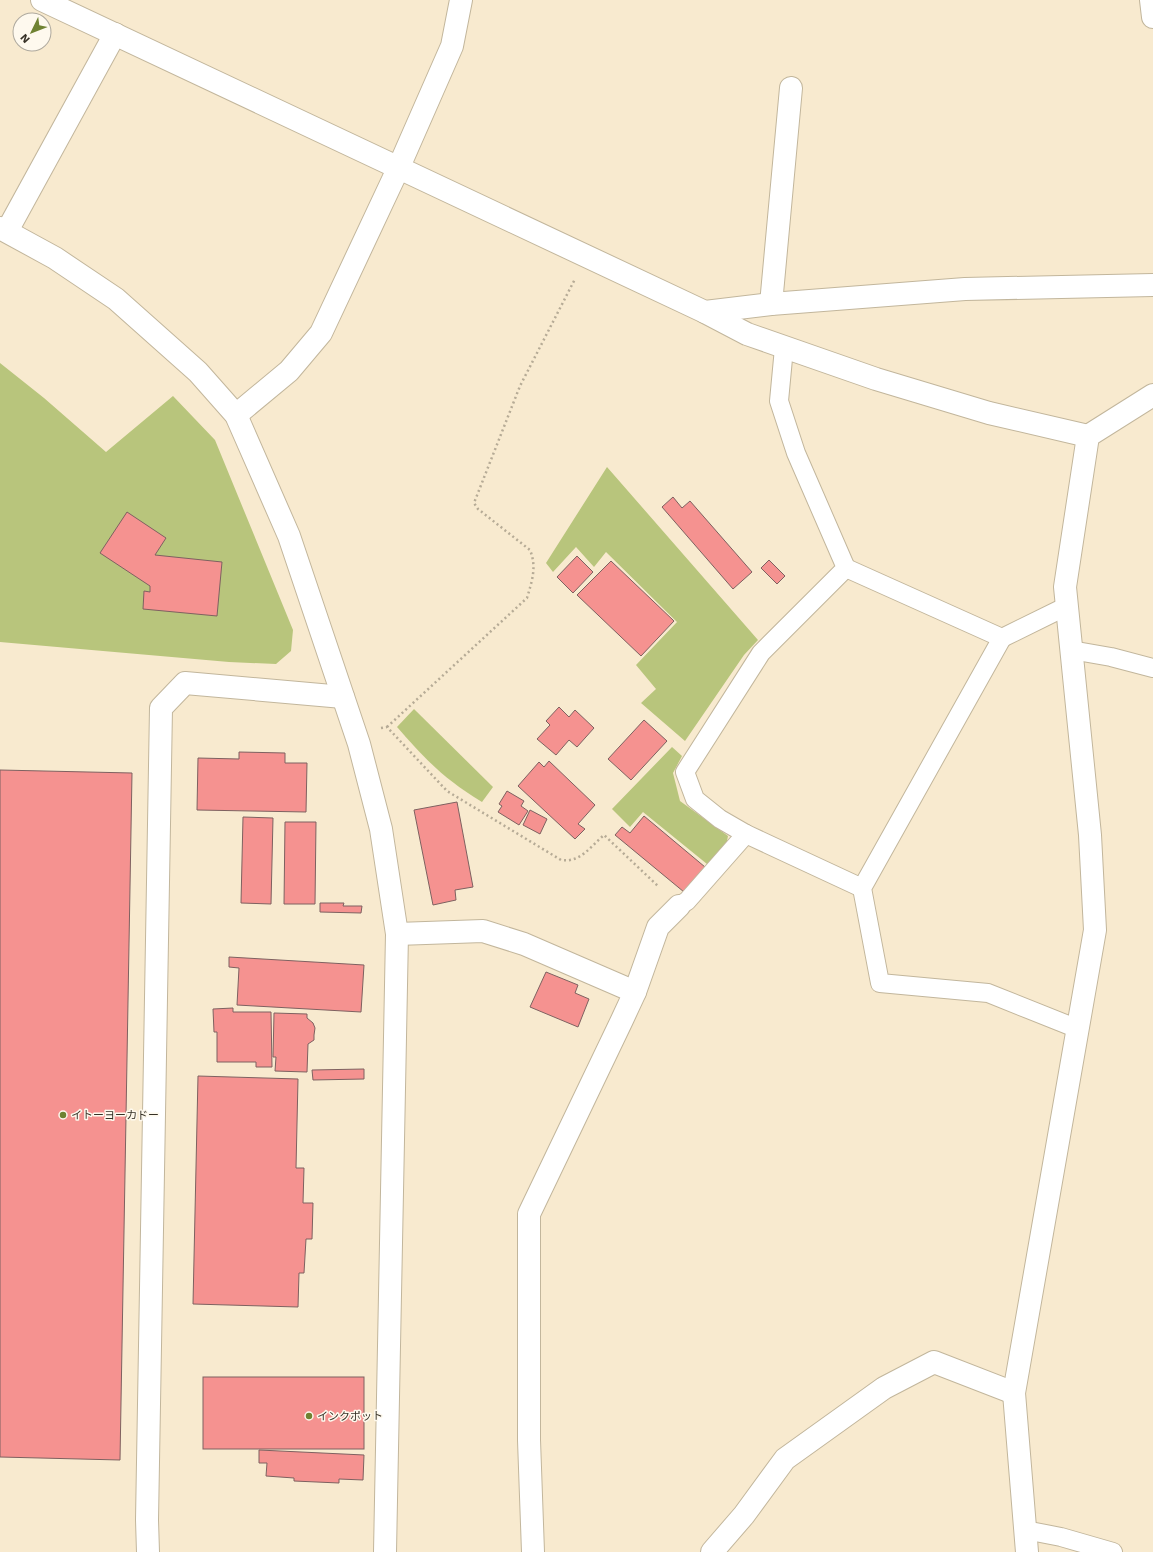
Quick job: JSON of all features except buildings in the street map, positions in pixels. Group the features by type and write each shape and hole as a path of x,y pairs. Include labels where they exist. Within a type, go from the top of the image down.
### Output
{"street":[{"path":"42,0 398,169 705,312 747,334 784,348 876,379 989,413 1088,436 1153,395"},
{"path":"236,415 289,371 321,333 398,169 452,46 461,0"},
{"path":"1151,0 1153,17"},
{"path":"115,34 4,230 55,258 116,299 198,372 236,415 289,536 356,734 381,829 397,934 385,1552"},
{"path":"771,304 791,88"},
{"path":"705,312 771,304 965,289 1153,285"},
{"path":"1027,1552 1014,1393 1095,930 1090,835 1065,587 1088,436"},
{"path":"148,1552 147,1520 161,708 185,683 343,697"},
{"path":"533,1552 529,1440 529,1214 635,992 658,927 679,906"},
{"path":"397,934 483,931 524,944 635,992"},
{"path":"712,1552 744,1515 786,1459 884,1388 934,1362 1014,1393"}],"lane":[{"path":"784,348 779,401 796,453 846,568 1002,638"},
{"path":"846,568 761,652 685,772 695,799 720,819 746,834 862,888"},
{"path":"1067,606 1002,638 862,888 880,983 988,993 1078,1029"},
{"path":"1071,650 1111,657 1153,668"},
{"path":"679,906 687,901 746,834"},
{"path":"1025,1530 1061,1537 1113,1552"}],"path":[{"path":"356,734 387,727 527,598 534,571 533,558 530,550 478,509 474,503 520,386 575,278 590,258"},
{"path":"387,727 435,780 454,795 561,860 576,860 604,835 679,906"}],"green space":[{"path":"0,363 44,398 106,452 173,396 215,440 293,630 291,651 276,664 229,662 0,642"},
{"path":"607,467 758,640 744,655 685,741 641,703 656,689 636,665 677,622 606,552 594,567 576,547 553,572 546,563"},
{"path":"414,709 493,787 482,802 446,777 397,727"},
{"path":"672,747 682,756 673,773 680,801 728,836 726,846 707,864 643,812 630,827 612,809"}],"place":[{"name":"イトーヨーカドー","path":"63,1115"},
{"name":"インクポット","path":"309,1416"}]}
